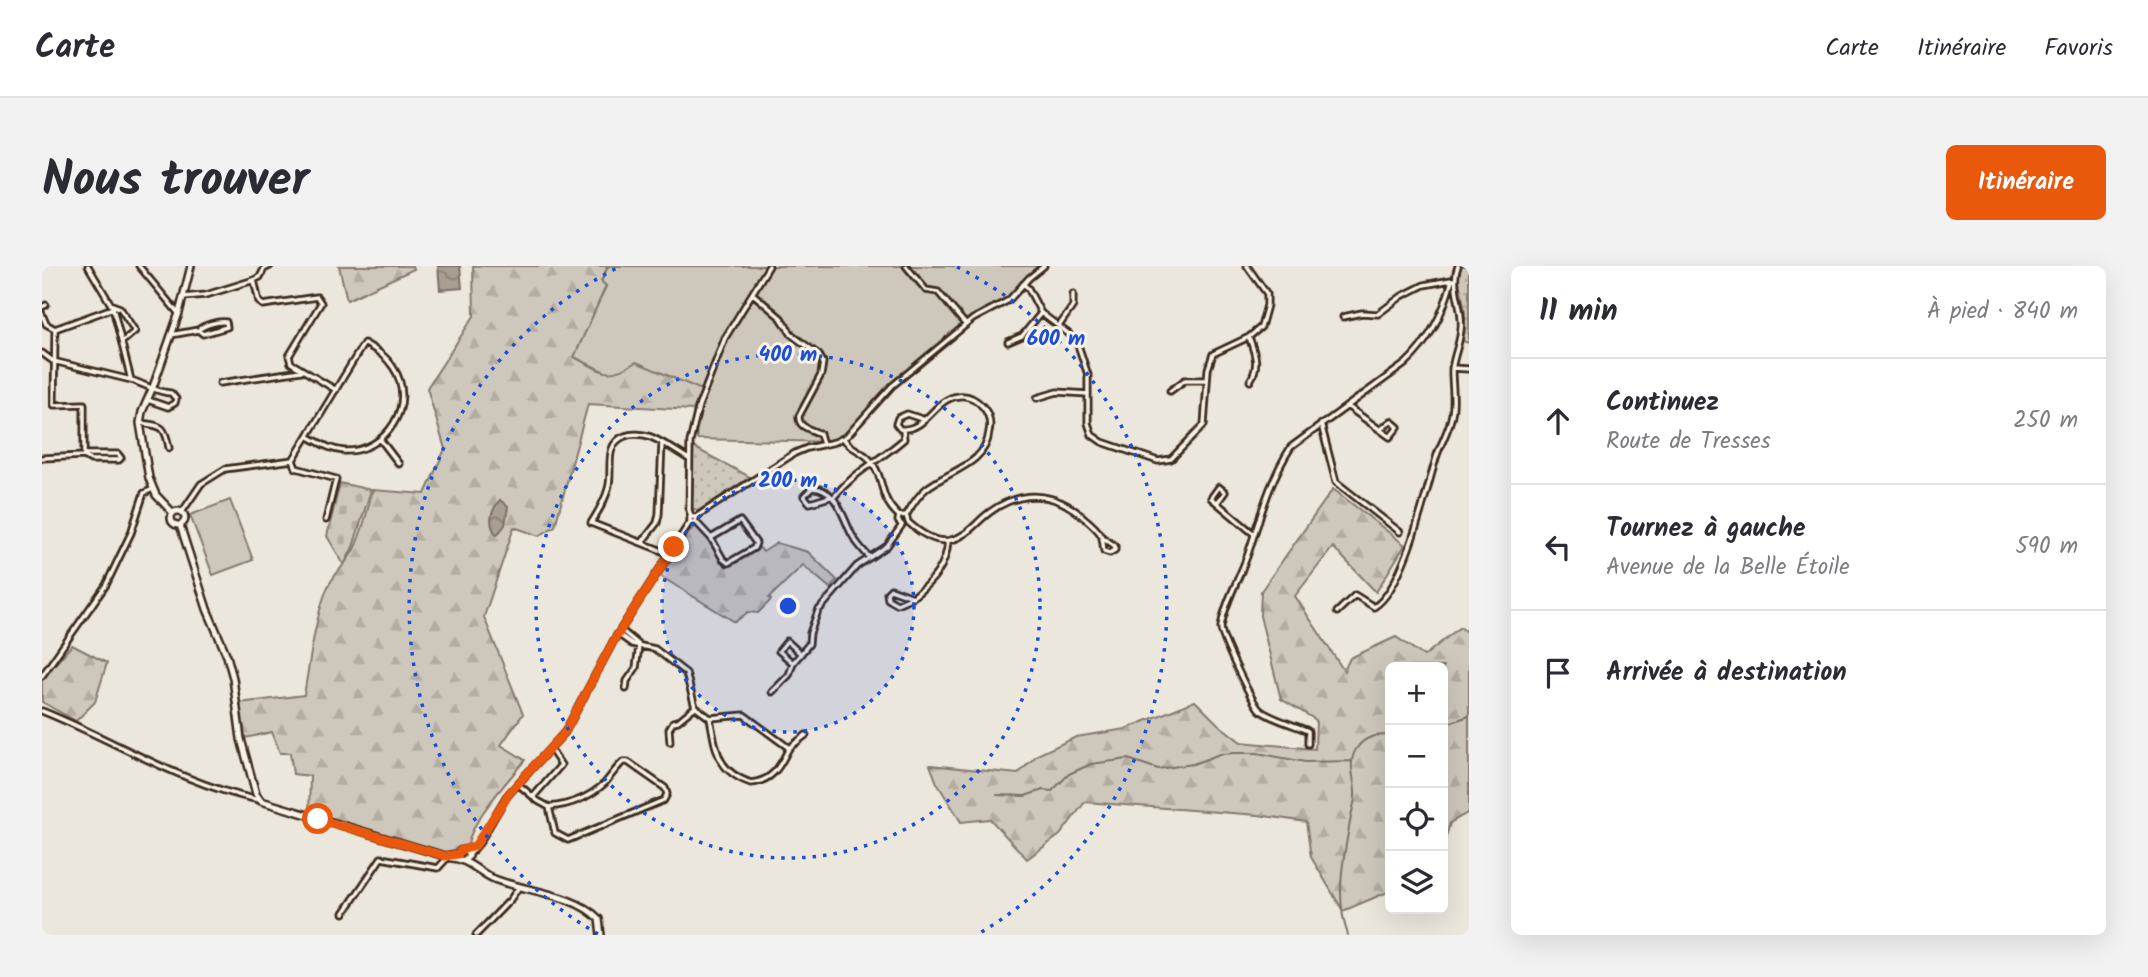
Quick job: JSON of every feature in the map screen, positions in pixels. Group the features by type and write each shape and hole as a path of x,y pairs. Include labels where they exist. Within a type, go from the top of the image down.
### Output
{"street":[{"path":"88,266 112,306 131,380"},
{"path":"141,266 179,313"},
{"path":"180,525 172,522 173,513 153,489 140,423 172,335 191,266"},
{"path":"183,297 206,295 254,280 270,266"},
{"path":"712,538 740,521 756,543 754,548 728,563 723,559 712,538 689,512 689,459 693,424 725,338 769,266"},
{"path":"906,266 926,290 939,292 966,325"},
{"path":"42,711 179,775 243,797 448,857 464,856 475,846 502,803 565,732 620,632 693,519 799,451 843,438 856,428 892,386 966,325 1006,302 1044,266"},
{"path":"1023,284 1041,313 1073,337 1081,350 1088,375 1088,423 1092,435 1102,442 1158,461 1171,459 1204,425 1209,363 1213,354 1249,337 1261,327 1268,299 1265,290 1247,266"},
{"path":"1308,744 1308,731 1260,710 1224,643 1221,629 1266,492 1291,447 1405,365 1420,351 1430,336 1458,266"},
{"path":"254,280 259,302 263,305 317,297 321,303 289,356 291,363 336,390"},
{"path":"1343,317 1362,313 1378,314 1402,296 1424,285 1453,280"},
{"path":"1337,612 1355,594 1374,607 1379,604 1395,579 1422,515 1438,453 1453,411 1452,369 1461,329 1461,309 1453,280"},
{"path":"1058,326 1073,306 1073,294"},
{"path":"753,295 780,318 792,335 819,355 823,362 821,375 799,416 803,426 820,434 823,444"},
{"path":"55,329 112,306 120,308 135,331 122,342"},
{"path":"1008,342 1023,336 1041,313"},
{"path":"42,314 46,324 55,329"},
{"path":"172,335 198,330 222,321 226,322 228,327 203,334 198,330"},
{"path":"55,329 54,405 84,404 84,455"},
{"path":"1249,337 1257,359 1255,373 1250,381"},
{"path":"182,512 201,484 225,469 293,460 365,343 384,356 395,369 401,386 401,405 397,419 387,434 373,444 356,450 341,451 309,437"},
{"path":"42,353 53,362 153,387 174,395 175,403 168,407 147,399"},
{"path":"1452,369 1469,369"},
{"path":"220,383 303,370"},
{"path":"1170,391 1185,380 1208,380"},
{"path":"1037,398 1057,392 1088,394"},
{"path":"899,516 906,515 928,488 972,461 984,448 989,437 987,412 972,398 951,398 925,420 913,429 903,430 896,424 902,415 912,415 925,420"},
{"path":"1346,406 1380,430 1390,437 1398,426 1391,421 1380,430"},
{"path":"140,423 161,426 166,433 169,448"},
{"path":"1321,424 1336,482 1400,532"},
{"path":"869,557 853,537 832,497 827,492 819,488 808,490 804,496 810,503 832,497 855,474 904,439 903,430"},
{"path":"670,554 590,523 609,489 610,455 613,443 621,437 630,434 649,436 689,459"},
{"path":"843,438 850,447 872,462 885,500 899,516 898,521 902,525"},
{"path":"380,439 399,464"},
{"path":"643,542 657,523 659,514 662,443"},
{"path":"42,458 84,455 118,454 121,458 91,460 84,455"},
{"path":"293,460 296,468 336,480 327,520"},
{"path":"1217,503 1225,492 1219,487 1211,496 1217,503 1254,534"},
{"path":"42,676 106,585 131,533 144,493 153,489"},
{"path":"906,515 908,522 920,533 948,541 963,536 1003,504 1026,496 1042,495 1070,506 1115,546 1115,550 1110,554 1104,551 1102,537"},
{"path":"173,513 177,510 182,512"},
{"path":"180,525 185,520 182,512"},
{"path":"772,692 789,675 793,663 809,644 818,611 846,578 869,557 887,546 902,525 908,522"},
{"path":"180,525 207,609 227,656 233,678 241,739 256,794 261,801"},
{"path":"913,597 895,589 887,593 888,599 897,604 913,597 937,577 945,562 948,541"},
{"path":"620,632 639,646 655,649 686,673 695,707 710,718 744,715 789,748"},
{"path":"793,663 779,651 787,641 801,654"},
{"path":"626,689 627,681 636,668 639,646"},
{"path":"670,742 673,722 695,707"},
{"path":"710,718 719,761 746,782 756,783 775,774 789,748 806,735"},
{"path":"533,797 561,765 550,749"},
{"path":"518,784 549,807 566,804 588,796 606,782 623,762 628,762 665,788 667,794 664,800 568,840 555,833 549,807"},
{"path":"464,856 472,866 494,879 585,908 599,919 601,935"},
{"path":"344,913 381,858 438,868 448,857"},
{"path":"475,935 510,901 519,887"}],"green space":[{"path":"339,266 413,266 414,269 347,300"},
{"path":"473,266 608,266 601,281 606,286 574,357 605,372 618,371 636,362 702,390 693,410 588,404 555,526 539,536 514,527 484,617 523,714 501,745 525,760 480,817 473,830 468,852 466,850 450,857 309,816 310,776 293,774 290,753 280,753 272,732 241,739 239,703 304,695 315,629 326,591 356,544 373,490 425,494 445,449 427,388 474,316"},
{"path":"608,266 1044,266 1009,300 983,313 892,386 854,429 835,442 697,439 693,410 702,390 620,373 607,373 574,357 606,286 601,282"},
{"path":"1461,266 1469,266 1469,343 1462,341 1465,319 1459,281"},
{"path":"693,447 750,477 698,511 692,508"},
{"path":"340,483 371,490 353,547 344,565 327,536"},
{"path":"1333,489 1405,545 1376,592 1333,547 1295,596 1344,671 1350,658 1396,637 1424,656 1460,627 1469,634 1469,812 1450,823 1448,830 1448,662 1385,662 1385,893 1343,911 1311,857 1306,822 1258,815 1085,802 1060,835 1027,859 990,819 961,822 937,783 930,765 1018,774 1037,755 1076,737 1126,729 1195,701 1241,742 1315,749 1316,720 1281,699 1260,616 1261,591"},
{"path":"230,500 253,560 213,575 190,515"},
{"path":"697,526 727,565 734,564 760,548 763,552 777,543 808,552 837,580 830,588 803,565 769,598 771,600 758,613 748,612 735,622 660,576 691,530"},
{"path":"72,645 107,663 95,702 76,721 42,702 42,679"}],"water":[{"path":"438,266 460,266 462,288 440,290"},
{"path":"500,500 508,507 505,525 497,535 491,517"}],"waterway":[{"path":"1448,723 1469,716"},
{"path":"1348,935 1341,891 1343,861 1355,799 1352,760 1357,748 1364,741 1385,735"},
{"path":"997,795 1025,796 1043,790 1052,791 1069,774 1091,764 1128,759 1158,769 1193,764 1220,754 1234,753 1257,753 1305,762 1352,761"}],"route":[{"path":"318,819 450,857 475,846 510,792 565,732 614,640 674,547"}]}
